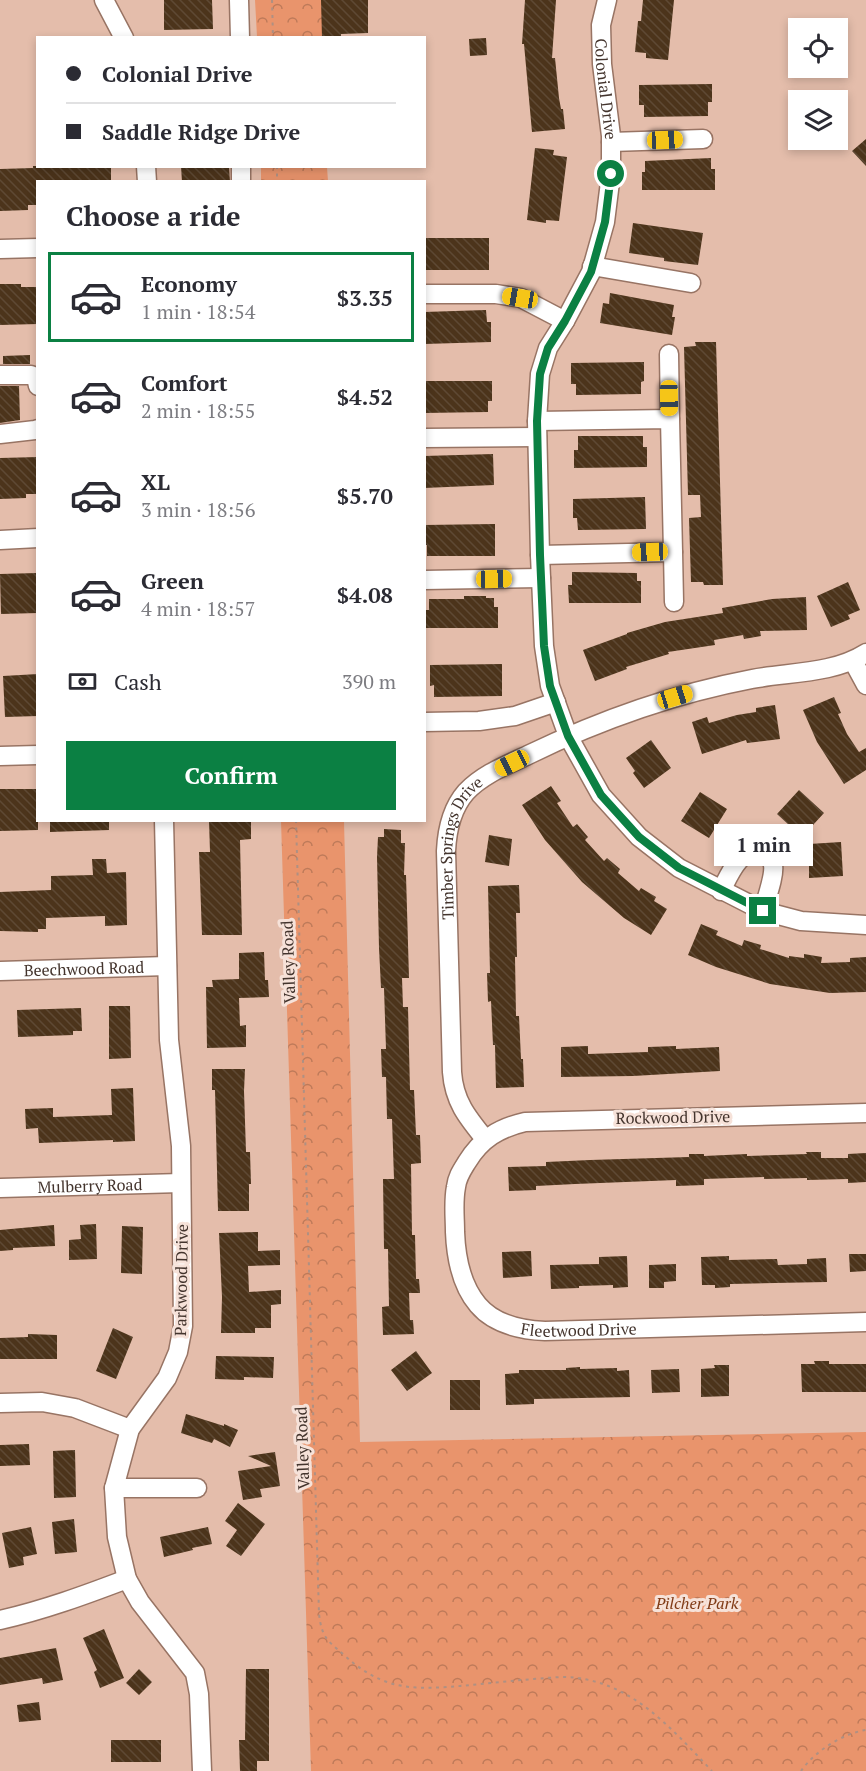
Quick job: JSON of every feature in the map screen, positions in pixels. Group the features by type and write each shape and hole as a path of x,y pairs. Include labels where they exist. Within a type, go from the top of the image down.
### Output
{"street":[{"path":"104,0 123,36"},
{"path":"239,0 240,36"},
{"name":"Colonial Drive","path":"607,0 601,25 602,64 611,142 611,174 605,222 592,266 565,321 548,348 540,374 537,429 540,555 544,646 550,686 568,736 601,795 639,837 679,868 763,911 801,921 866,925"},
{"path":"611,142 703,139"},
{"path":"0,249 36,248"},
{"path":"592,266 691,283"},
{"path":"426,294 496,294 520,298 565,321"},
{"path":"669,354 674,602"},
{"path":"0,375 36,377"},
{"path":"426,438 669,420"},
{"path":"0,434 36,430"},
{"path":"0,540 36,538"},
{"path":"540,555 674,552"},
{"path":"426,580 541,578"},
{"path":"859,657 866,685"},
{"name":"Timber Springs Drive","path":"485,1139 459,1103 453,1087 446,835 457,805 466,792 494,771 568,736 636,709 695,691 824,668 859,657"},
{"path":"426,722 480,722 514,716 556,702"},
{"path":"0,756 36,755"},
{"name":"Parkwood Drive","path":"164,822 169,1040 181,1146 183,1326 178,1352 167,1378 130,1429 114,1488 117,1537 127,1579 140,1602 195,1673 199,1694 202,1771"},
{"path":"721,891 737,862 745,854 755,851 764,852 771,859 774,867 763,911"},
{"name":"Beechwood Road","path":"0,971 167,966"},
{"name":"Rockwood Drive","path":"485,1139 500,1129 537,1121 866,1113"},
{"name":"Fleetwood Drive","path":"485,1139 474,1150 456,1184 455,1245 465,1284 479,1306 500,1322 524,1329 545,1331 866,1322"},
{"name":"Mulberry Road","path":"0,1188 181,1183"},
{"path":"0,1403 42,1402 75,1408 130,1429"},
{"path":"114,1488 197,1488"},
{"path":"0,1620 74,1599 127,1579"}],"path":[{"path":"272,0 273,36"},
{"name":"Valley Road","path":"296,822 319,1614 322,1632 327,1640 358,1667 386,1682 398,1685 447,1687 561,1677 592,1680 621,1692 657,1715 712,1771"},
{"path":"801,1771 808,1761 830,1744 866,1730"}],"green space":[{"path":"255,0 323,0 324,36 257,36"},
{"path":"261,168 327,168 328,180 261,180"},
{"name":"Pilcher Park","path":"281,822 344,822 360,1442 866,1432 866,1771 311,1771"}],"building":[{"path":"164,0 212,0 213,29 164,30"},
{"path":"321,0 368,0 368,33 322,36"},
{"path":"525,0 556,0 552,58 555,58 565,129 532,132 524,44 522,44"},
{"path":"643,0 674,0 668,60 646,58 646,53 635,52"},
{"path":"486,38 487,55 470,56 469,39"},
{"path":"712,84 712,102 708,102 708,116 644,117 644,105 639,105 639,85"},
{"path":"866,139 866,166 852,151"},
{"path":"535,148 554,150 553,155 567,157 559,221 546,220 546,223 527,220"},
{"path":"711,158 711,169 715,169 715,190 642,190 642,172 645,172 645,161"},
{"path":"36,166 36,168 111,168 111,180 36,180 36,205 28,205 28,210 0,211 0,169"},
{"path":"181,168 229,168 230,180 182,180"},
{"path":"633,223 703,233 698,265 664,261 664,258 629,253"},
{"path":"426,238 489,238 489,270 426,270"},
{"path":"0,284 36,287 36,324 0,325"},
{"path":"610,293 674,305 672,335 600,323 603,303 609,304"},
{"path":"486,310 487,322 491,322 491,342 426,344 426,312"},
{"path":"695,342 716,342 723,585 691,582 689,518 701,517 700,495 688,495 684,347 696,346"},
{"path":"30,355 30,364 3,364 3,356"},
{"path":"644,362 641,394 576,395 576,384 571,384 571,363"},
{"path":"426,381 492,381 492,401 488,401 488,412 426,413"},
{"path":"0,386 19,386 20,420 0,423"},
{"path":"578,436 643,436 643,447 647,447 647,467 574,468 574,450 578,450"},
{"path":"493,454 494,485 426,488 426,456"},
{"path":"36,457 36,494 26,494 26,498 0,499 0,458"},
{"path":"645,497 646,529 578,530 577,518 573,518 573,499"},
{"path":"495,524 495,556 427,556 426,525"},
{"path":"572,572 637,573 637,581 641,581 641,603 569,603 568,585 572,585"},
{"path":"36,573 36,613 1,614 0,574"},
{"path":"848,582 860,610 848,615 850,619 831,627 817,596"},
{"path":"464,596 494,598 494,607 498,607 498,628 426,628 426,610 429,610 429,599 464,599"},
{"path":"806,597 807,630 760,631 761,636 744,639 743,635 714,640 715,645 668,652 669,654 626,667 627,669 595,681 583,650 627,633 665,622 723,613 722,608 772,599"},
{"path":"502,664 502,696 434,697 434,685 430,686 430,665"},
{"path":"36,674 36,716 5,717 3,676"},
{"path":"834,697 841,713 838,714 847,734 859,752 866,748 866,770 844,784 817,742 803,710"},
{"path":"775,705 780,739 747,743 746,740 702,754 692,722 707,717 709,723 756,712 756,708"},
{"path":"651,740 671,768 644,788 626,758"},
{"path":"551,786 561,801 557,803 573,827 577,824 588,837 585,840 604,861 607,858 620,869 618,873 639,891 641,888 656,897 654,901 667,909 651,935 624,918 582,882 545,840 522,805"},
{"path":"0,789 36,789 38,830 0,831"},
{"path":"799,790 824,813 802,837 777,814"},
{"path":"700,792 727,809 709,838 681,821"},
{"path":"50,822 109,822 109,830 50,832"},
{"path":"209,822 251,822 251,839 240,840 242,935 202,935 199,852 210,852"},
{"path":"384,829 401,830 401,843 405,843 404,875 406,875 409,978 402,978 403,1007 408,1007 410,1090 414,1090 416,1135 420,1135 421,1163 411,1164 412,1235 415,1235 416,1279 419,1279 420,1293 409,1293 410,1320 413,1320 414,1334 383,1335 382,1307 389,1306 388,1249 384,1249 383,1179 394,1179 392,1119 387,1119 386,1077 382,1077 381,1049 386,1049 384,988 381,988 379,948 377,857 378,837 384,837"},
{"path":"489,835 512,839 509,866 485,862"},
{"path":"841,842 843,876 809,878 809,844"},
{"path":"92,859 106,859 107,873 126,872 127,925 105,926 105,916 46,918 46,929 38,929 38,932 0,931 0,892 51,890 51,876 93,875"},
{"path":"519,885 520,913 516,913 516,1016 519,1016 524,1087 496,1088 491,1001 488,1002 487,973 490,973 488,886"},
{"path":"701,924 718,931 716,935 742,946 744,940 761,945 760,949 789,958 789,956 804,958 804,954 822,957 821,963 850,962 850,958 866,957 866,992 830,993 770,984 716,967 688,955"},
{"path":"264,952 265,980 268,980 269,997 239,998 240,1026 246,1025 246,1047 207,1048 206,987 213,987 212,980 239,979 239,953"},
{"path":"109,1006 130,1006 131,1058 109,1059"},
{"path":"81,1008 82,1031 73,1031 73,1035 18,1037 17,1010"},
{"path":"588,1046 588,1054 648,1052 648,1047 676,1046 676,1049 719,1047 720,1071 561,1077 561,1047"},
{"path":"212,1069 245,1069 246,1152 250,1152 251,1184 249,1184 249,1211 218,1211 215,1090 212,1090"},
{"path":"133,1088 135,1141 39,1143 38,1128 26,1129 25,1109 53,1108 53,1117 112,1115 111,1089"},
{"path":"806,1152 821,1152 821,1158 848,1158 848,1154 866,1153 866,1182 848,1183 848,1179 764,1179 764,1177 704,1179 704,1185 676,1186 676,1180 536,1186 536,1190 509,1191 508,1167 546,1166 546,1162 689,1157 689,1154 704,1154 704,1156 747,1154 747,1156 807,1154"},
{"path":"96,1224 97,1259 69,1260 69,1240 81,1239 80,1225"},
{"path":"54,1225 55,1246 13,1248 13,1250 0,1251 0,1230"},
{"path":"122,1226 143,1227 142,1274 121,1273"},
{"path":"258,1232 258,1251 280,1250 280,1265 248,1266 249,1292 281,1290 281,1304 271,1305 271,1328 255,1328 255,1333 221,1333 219,1233"},
{"path":"531,1251 532,1276 503,1278 502,1252"},
{"path":"849,1254 866,1254 866,1271 850,1272"},
{"path":"627,1256 628,1287 613,1288 613,1285 551,1289 550,1265 599,1264 599,1257"},
{"path":"729,1256 729,1260 777,1259 778,1265 807,1264 807,1259 826,1258 827,1282 730,1284 730,1287 715,1288 715,1285 702,1285 701,1257"},
{"path":"676,1264 676,1281 664,1282 664,1288 649,1288 649,1265"},
{"path":"113,1328 133,1337 116,1379 96,1371"},
{"path":"28,1334 57,1335 57,1359 0,1359 0,1338 28,1337"},
{"path":"416,1351 432,1373 407,1391 391,1370"},
{"path":"216,1356 274,1357 273,1378 215,1379"},
{"path":"814,1361 829,1361 829,1364 866,1364 866,1392 802,1392 801,1364 815,1364"},
{"path":"714,1365 729,1365 729,1396 701,1397 701,1369 715,1368"},
{"path":"580,1367 580,1369 629,1370 630,1397 534,1399 534,1404 506,1405 505,1374 519,1373 519,1370 566,1370 566,1368"},
{"path":"679,1369 680,1392 652,1393 651,1370"},
{"path":"450,1380 480,1380 480,1410 450,1410"},
{"path":"186,1414 238,1430 230,1447 214,1439 212,1443 181,1433"},
{"path":"29,1444 30,1465 0,1466 0,1445"},
{"path":"75,1450 76,1497 54,1498 53,1451"},
{"path":"275,1452 280,1486 260,1489 262,1497 243,1500 238,1471 271,1466 248,1456"},
{"path":"238,1503 265,1524 241,1556 226,1546 237,1530 225,1521"},
{"path":"74,1519 77,1552 55,1554 52,1522"},
{"path":"31,1527 37,1554 23,1557 24,1565 9,1568 2,1533"},
{"path":"208,1527 212,1544 164,1557 160,1537"},
{"path":"104,1629 124,1678 100,1688 94,1672 97,1670 83,1638"},
{"path":"56,1648 63,1680 43,1684 42,1678 0,1685 0,1658"},
{"path":"139,1669 152,1682 139,1695 126,1683"},
{"path":"246,1669 269,1669 269,1761 257,1761 257,1771 240,1771 239,1740 245,1740"},
{"path":"39,1702 41,1720 19,1722 17,1705"},
{"path":"111,1740 161,1740 161,1762 111,1762"}],"route":[{"path":"611,174 605,222 591,272 548,348 540,374 537,421 540,555 544,646 550,686 568,736 601,795 639,837 679,868 763,911"}]}
